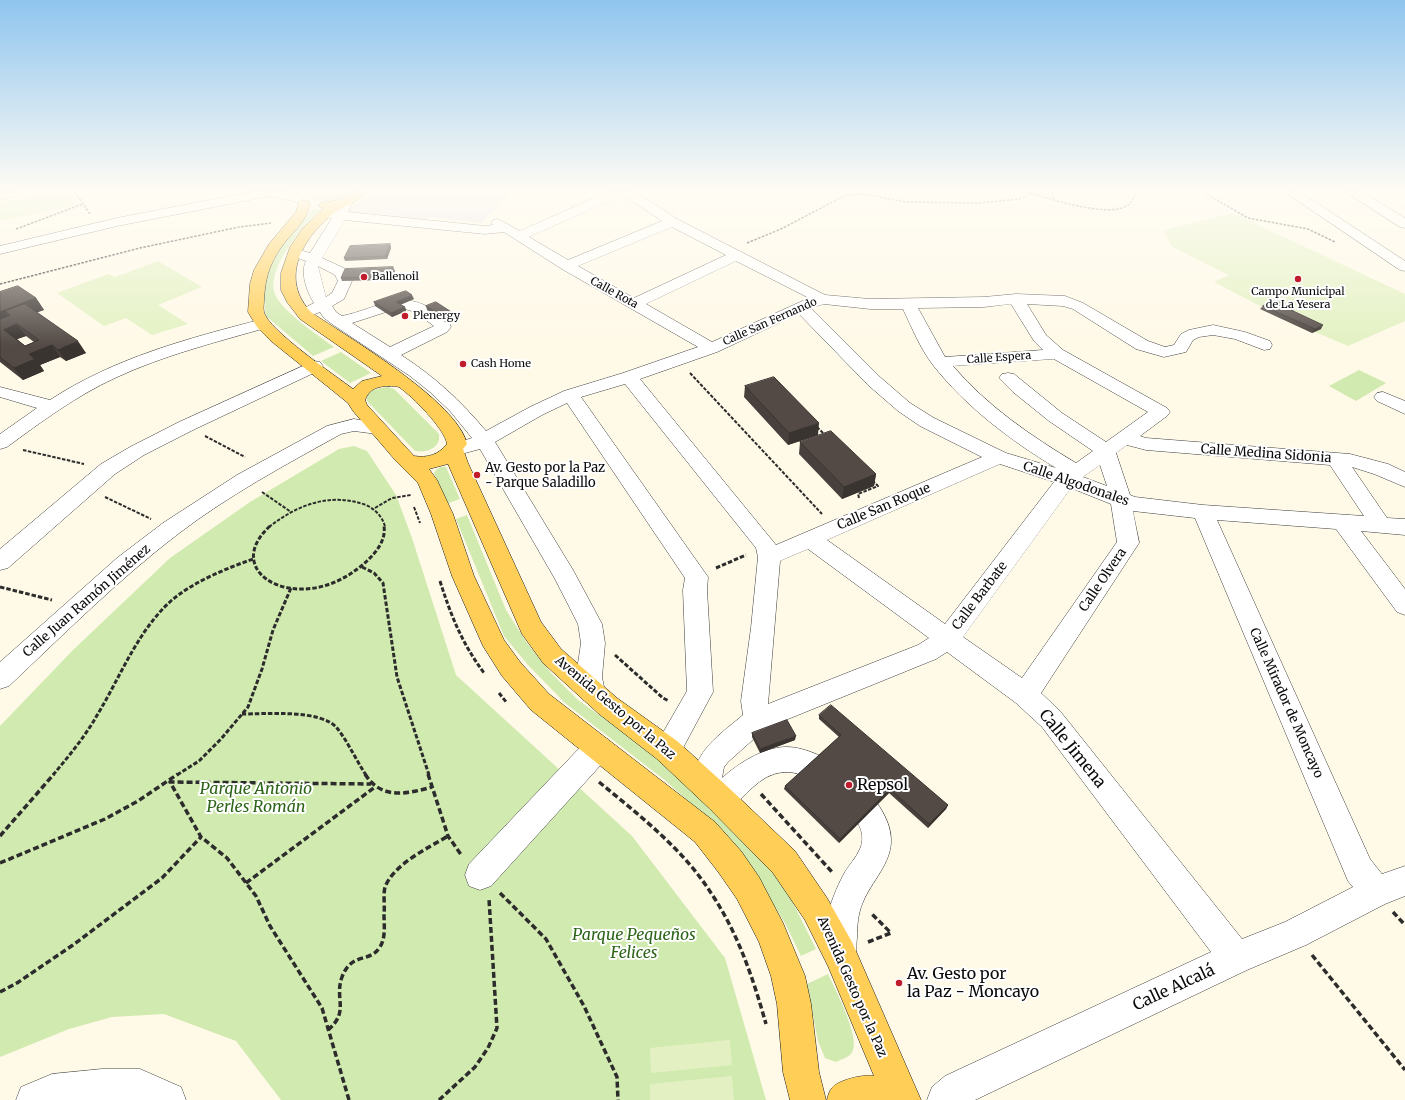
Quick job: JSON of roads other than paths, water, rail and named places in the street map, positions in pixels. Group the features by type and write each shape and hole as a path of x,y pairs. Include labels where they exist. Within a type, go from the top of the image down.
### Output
{"main road":[{"path":"277,243 261,270 257,284 256,312 263,324 277,338 314,366 358,404 378,428 427,480 442,514 463,576 495,646 511,669 540,702 705,832 730,862 748,888 772,934 788,976 794,1004 801,1072 808,1100"},
{"name":"Avenida Gesto por la Paz","path":"299,243 295,250 288,272 289,292 297,306 306,316 403,382 427,403 448,426 456,439 454,450 458,463 530,627 552,656 592,692 667,750 784,862 816,909 840,954 903,1100"},
{"path":"358,404 360,391 373,383 389,380 403,382"},
{"path":"408,461 424,464 433,462 442,459 454,450"},
{"path":"845,1100 853,1095 869,1093 886,1097 890,1100"}],"street":[{"path":"0,250 39,243"},
{"path":"321,243 310,267 316,294 330,315 390,354 436,388 456,407 484,440 565,576 590,624 593,643 589,677 592,692"},
{"name":"Calle Rota","path":"531,243 567,266 711,348"},
{"path":"567,266 621,243"},
{"path":"714,243 822,299"},
{"path":"1369,243 1405,267"},
{"path":"295,250 313,260 341,272 345,281 339,296 310,311 306,316"},
{"path":"634,304 733,253"},
{"name":"Calle San Fernando","path":"454,450 470,446 484,440 536,411 570,395 628,377 711,348 822,299 870,304 984,302 1016,299 1065,301 1078,306 1142,345 1164,352 1180,348 1187,337 1195,333 1213,330 1239,334 1264,345"},
{"path":"1016,299 1040,338 1057,354"},
{"path":"908,304 940,362 981,405 1072,475"},
{"path":"338,321 394,305 415,306 443,325 441,329 390,354"},
{"name":"Calle Algodonales","path":"801,307 874,381 904,407 927,422 999,457 1072,475 1133,504 1203,512 1405,527"},
{"path":"8,445 52,406 124,367 171,350 263,324"},
{"name":"Calle Espera","path":"940,362 1057,354"},
{"name":"Calle Barbate","path":"714,794 708,776 711,763 718,753 757,720 927,652 948,639 1072,475 1161,412 1057,354"},
{"path":"0,562 108,469 137,451 186,426 314,366"},
{"path":"628,377 767,552 763,628 754,701 757,720"},
{"path":"1008,378 1044,408 1106,451"},
{"path":"0,392 52,406"},
{"path":"570,395 697,577 695,590 700,692 667,750"},
{"path":"1383,397 1405,408"},
{"name":"Calle Juan Ramón Jiménez","path":"340,427 358,404"},
{"name":"Calle Juan Ramón Jiménez","path":"0,678 124,564 171,528 264,468 340,427 354,425 378,428"},
{"name":"Calle Medina Sidonia","path":"1124,438 1146,444 1336,459 1356,462 1381,469 1405,480"},
{"name":"Calle Olvera","path":"1025,695 1128,543 1121,499 1106,451"},
{"name":"Calle San Roque","path":"767,552 810,539 999,457"},
{"path":"1336,459 1381,525"},
{"name":"Calle Mirador de Moncayo","path":"1203,512 1359,870 1390,887"},
{"path":"1343,523 1405,606"},
{"name":"Calle Jimena","path":"810,539 1025,695 1051,719 1236,958"},
{"path":"485,886 598,748"},
{"path":"714,794 754,769 769,763 785,760 802,761 823,772 858,801 868,814 875,829 877,845 845,904 840,929 840,954"},
{"name":"Calle Alcalá","path":"945,1100 958,1089 1236,958 1296,934 1390,887"},
{"path":"34,1100 52,1092 102,1087 140,1088 168,1100"}],"place":[{"name":"Ballenoil","path":"364,277"},
{"name":"Campo Municipal de La Yesera","path":"1298,279"},
{"name":"Plenergy","path":"405,316"},
{"name":"Cash Home","path":"463,364"},
{"name":"Av. Gesto por la Paz - Parque Saladillo","path":"477,475"},
{"name":"Repsol","path":"849,785"},
{"name":"Av. Gesto por la Paz - Moncayo","path":"899,983"}],"park label":[{"name":"Parque Antonio Perles Román","path":"256,798"},
{"name":"Parque Pequeños Felices","path":"634,944"}]}
